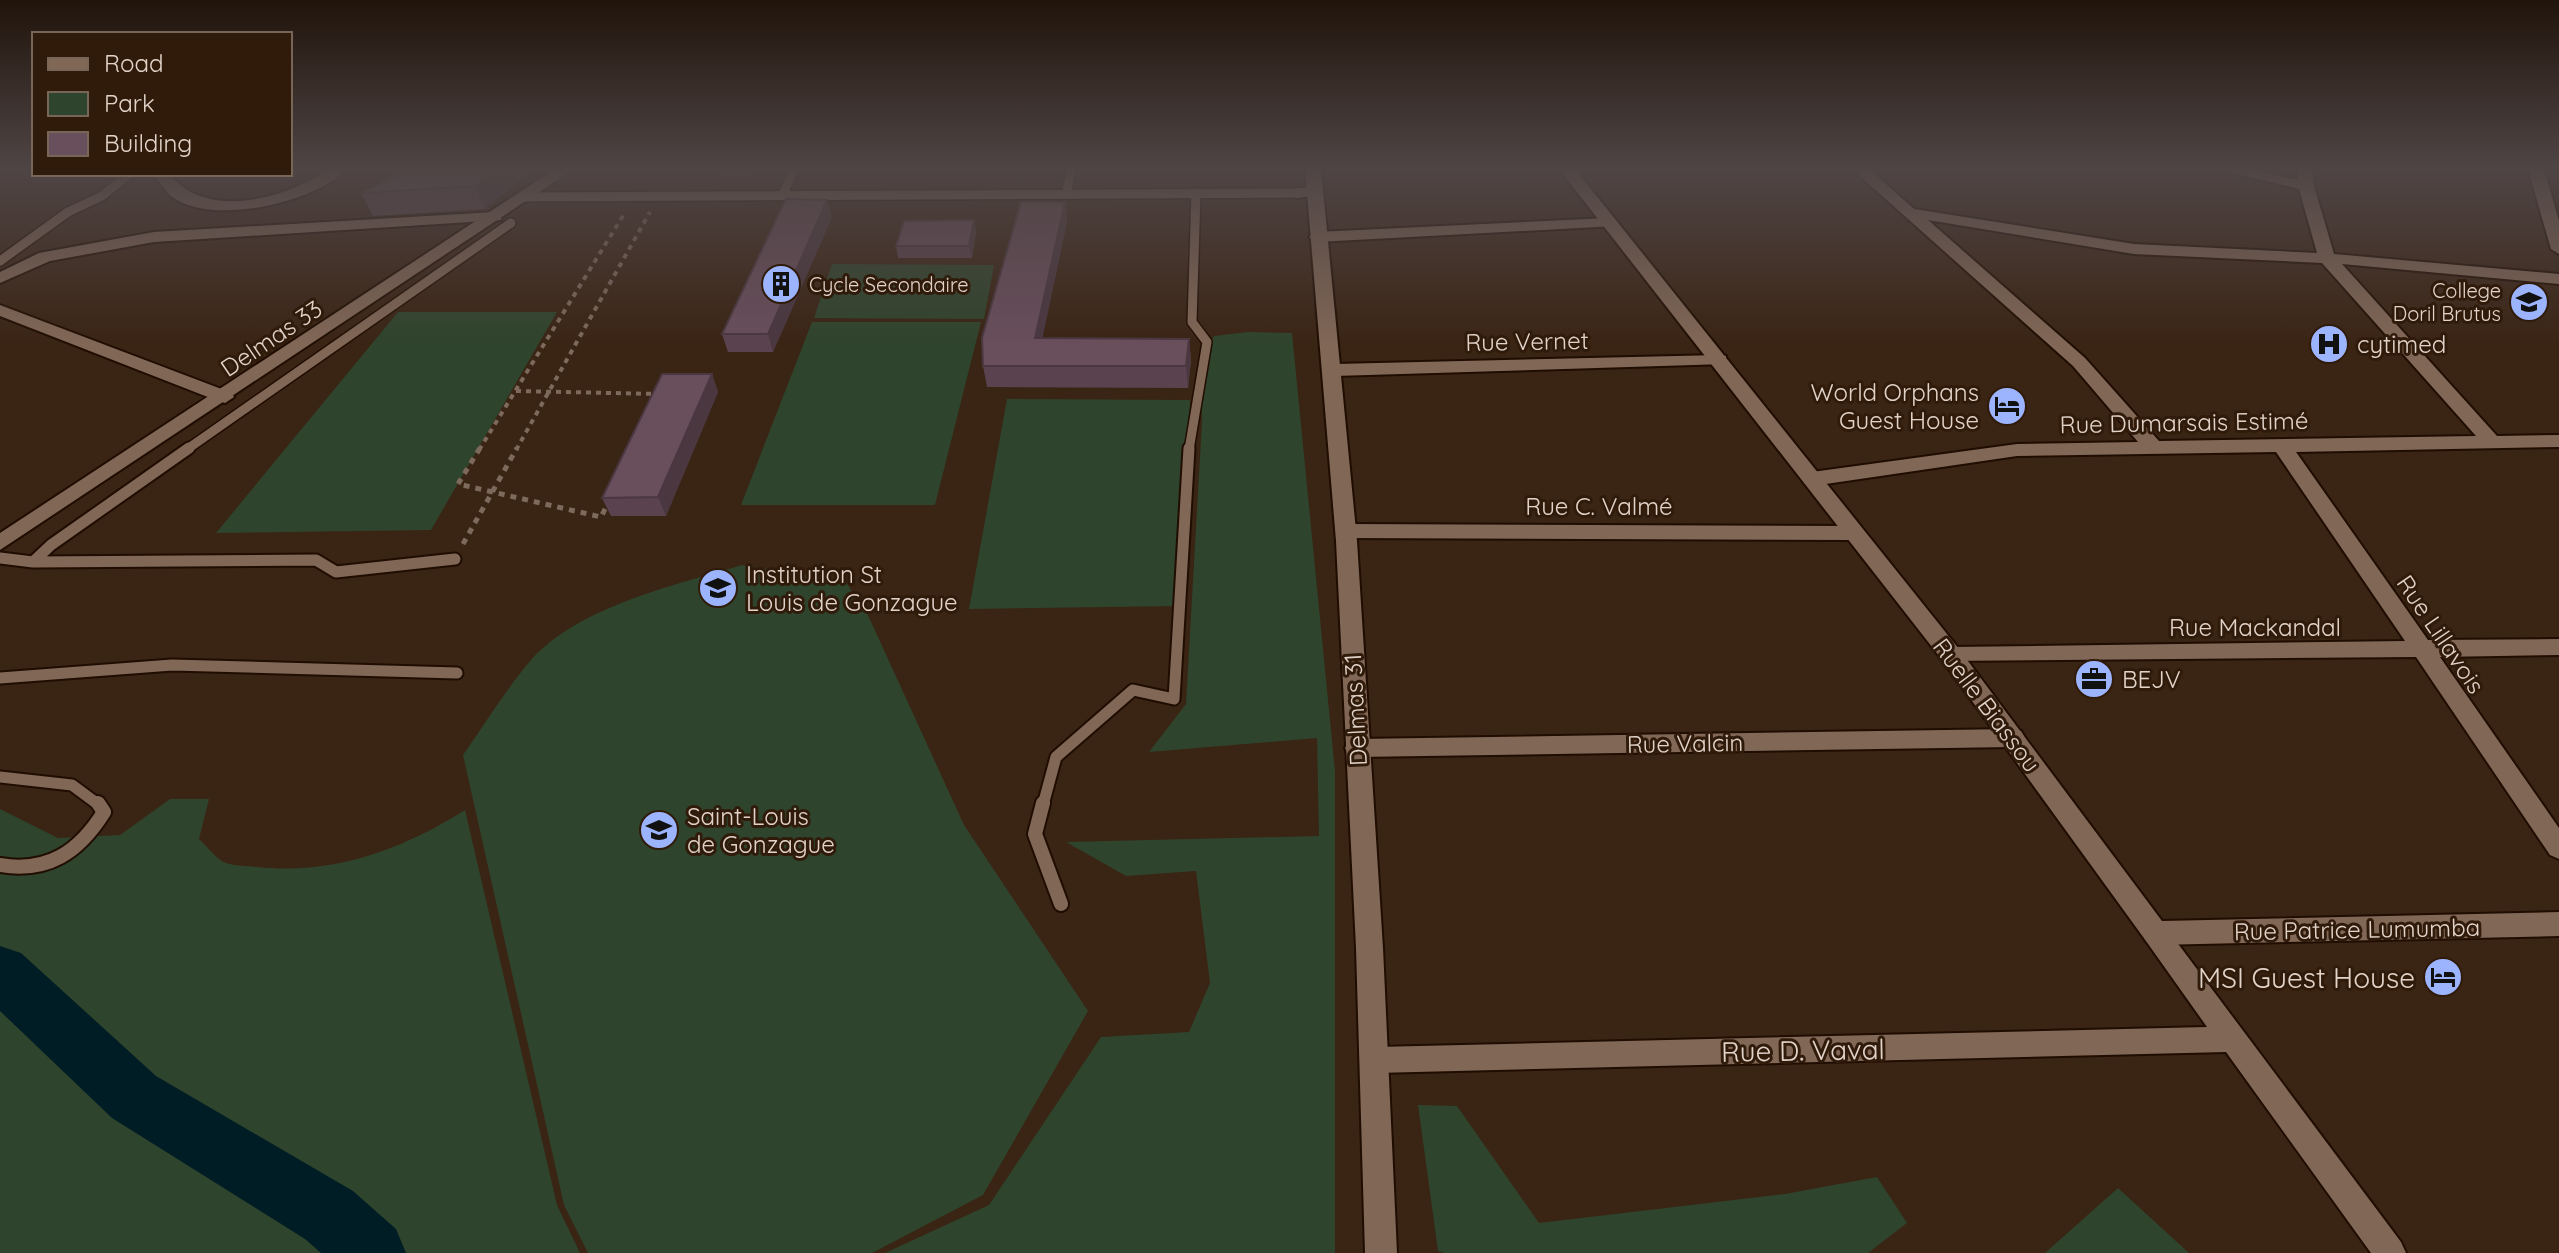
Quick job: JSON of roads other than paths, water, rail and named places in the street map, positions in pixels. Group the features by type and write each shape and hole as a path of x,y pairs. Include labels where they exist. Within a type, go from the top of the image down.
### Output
{"street":[{"path":"0,278 45,257 154,237 350,227"},
{"name":"Delmas 33","path":"0,543 491,227"},
{"name":"Delmas 31","path":"1315,227 1335,370 1346,531 1376,1060 1381,1253"},
{"path":"1317,237 1516,227"},
{"name":"Ruelle Biassou","path":"1613,227 1720,360 1851,533 1951,655 2390,1253"},
{"path":"1928,227 2079,362 2154,448"},
{"path":"2001,227 2134,249 2327,258 2559,279"},
{"path":"2319,227 2327,258 2493,443"},
{"path":"2553,227 2559,249"},
{"path":"0,310 225,397"},
{"name":"Rue Vernet","path":"1335,370 1720,360"},
{"name":"Rue Dumarsais Estimé","path":"1812,479 2017,450 2559,441"},
{"name":"Rue Lillavois","path":"2283,447 2421,652 2559,848"},
{"name":"Rue C. Valmé","path":"1346,531 1851,533"},
{"name":"Rue Mackandal","path":"1951,655 2421,652 2559,647"},
{"name":"Rue Valcin","path":"1357,748 2013,738"},
{"name":"Rue Patrice Lumumba","path":"2155,933 2559,924"},
{"name":"Rue D. Vaval","path":"1376,1060 2230,1039"}],"lane":[{"path":"0,261 47,227"},
{"path":"33,562 51,545 493,227"},
{"path":"1061,904 1035,834 1056,757 1133,690 1174,699 1191,424 1207,342 1192,322 1195,227"},
{"path":"0,558 33,562 316,560 336,572 455,559"},
{"path":"0,678 77,667 195,662 457,673"},
{"path":"0,777 79,786 95,796 104,812 90,837 62,859 24,871 0,865"}],"waterway":[{"path":"0,972 134,1097 329,1215 372,1253"}],"place":[{"name":"Cycle Secondaire","path":"781,284"},
{"name":"College Doril Brutus","path":"2529,302"},
{"name":"cytimed","path":"2329,344"},
{"name":"World Orphans Guest House","path":"2007,406"},
{"name":"Institution St Louis de Gonzague","path":"718,588"},
{"name":"BEJV","path":"2094,679"},
{"name":"Saint-Louis de Gonzague","path":"659,830"},
{"name":"MSI Guest House","path":"2443,977"}]}
